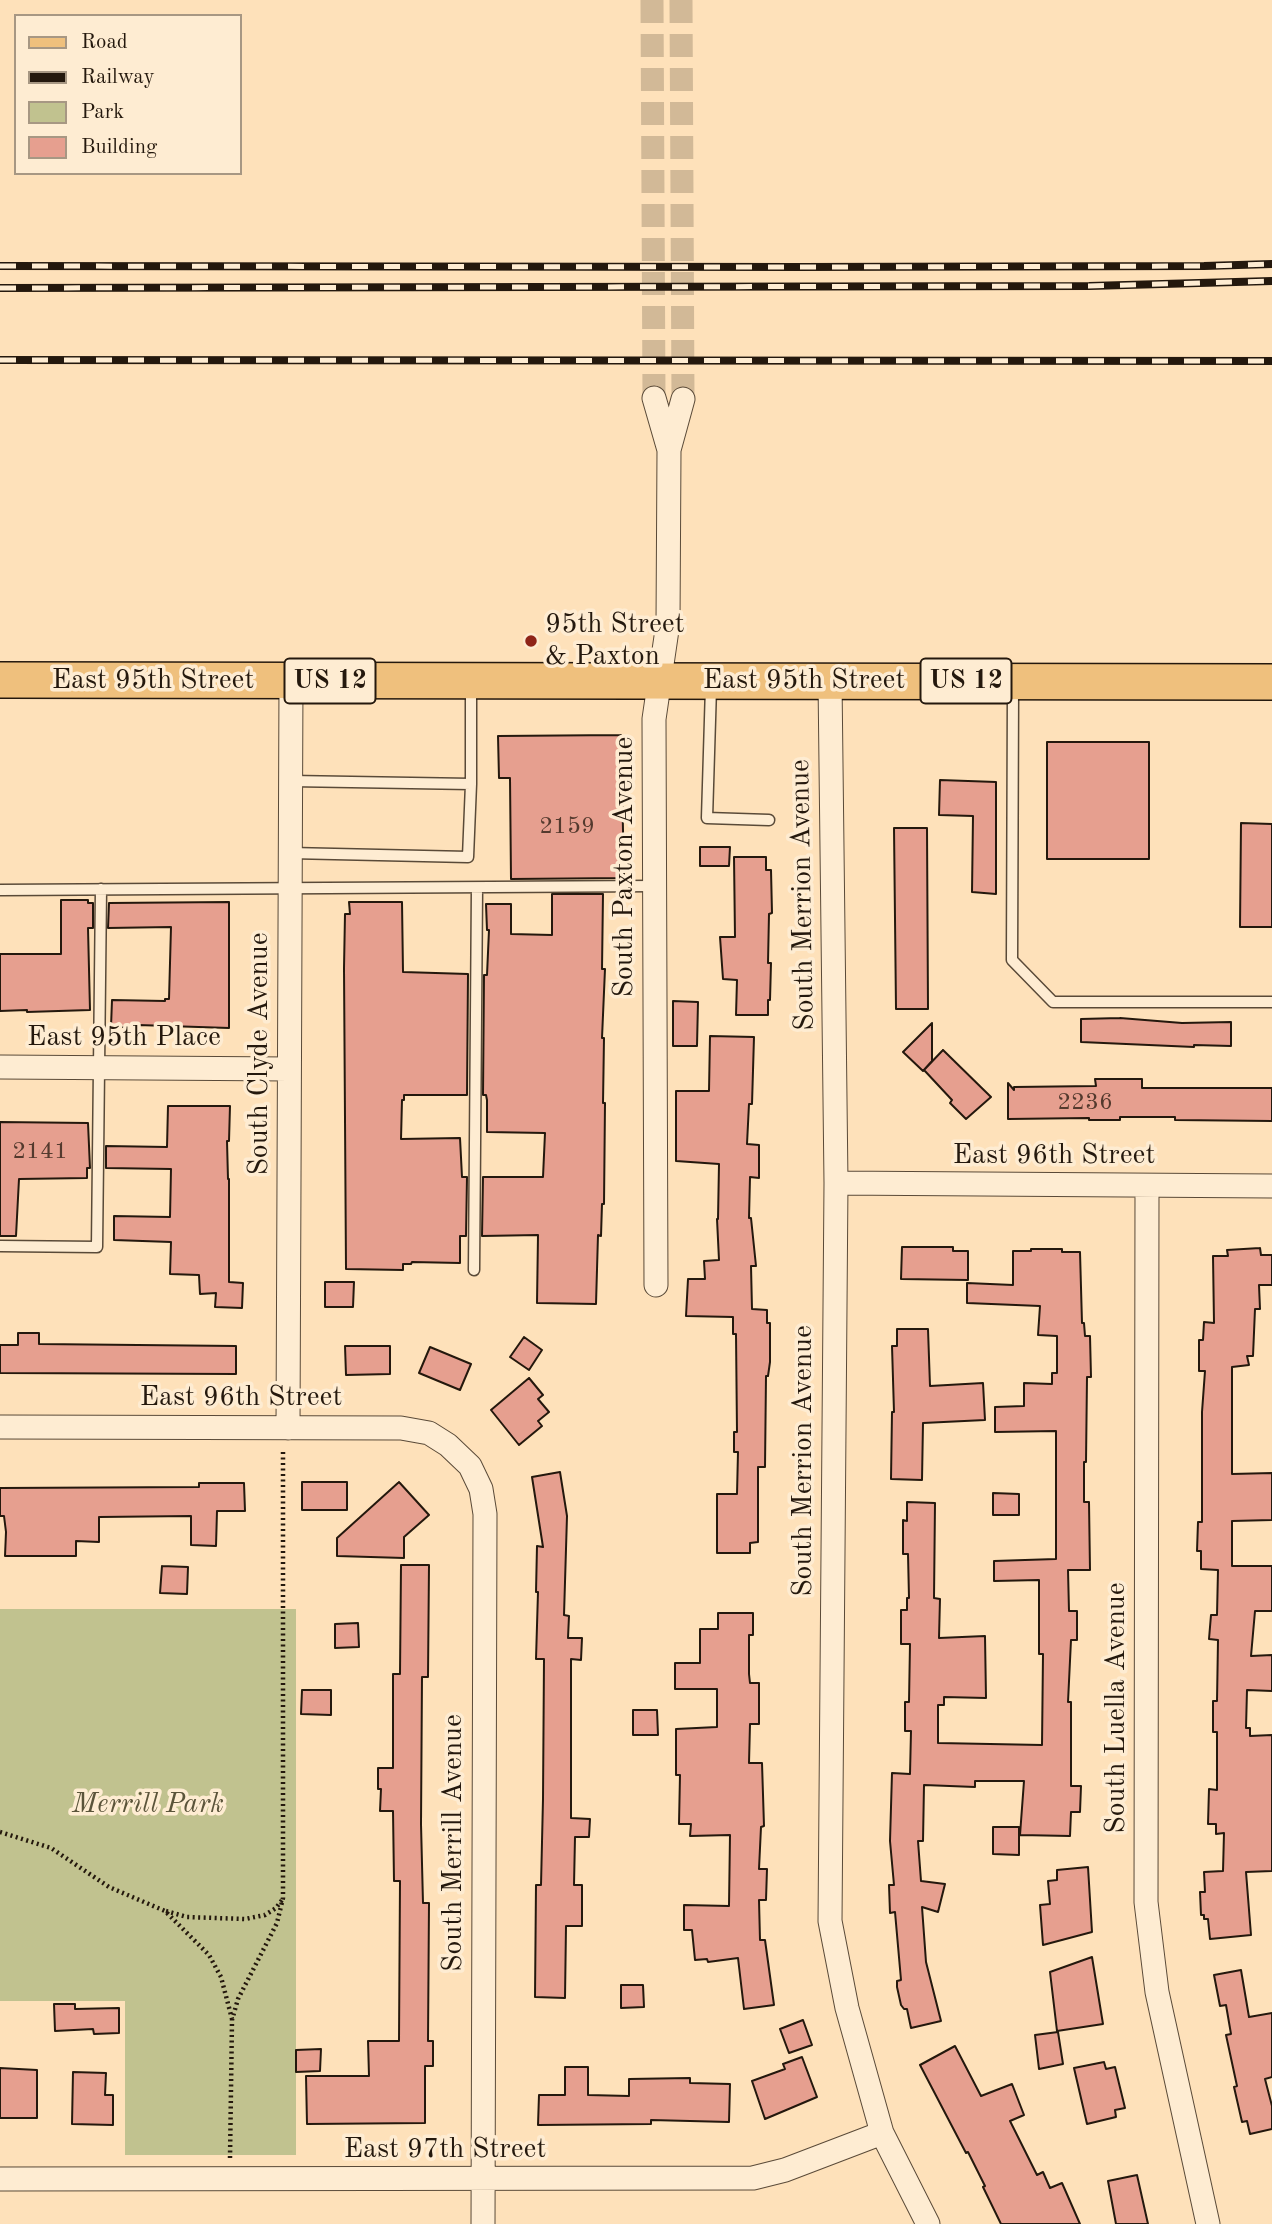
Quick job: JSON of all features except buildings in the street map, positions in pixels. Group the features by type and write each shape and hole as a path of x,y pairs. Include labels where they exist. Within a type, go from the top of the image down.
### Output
{"main road":[{"name":"East 95th Street","path":"0,680 1272,682"}],"street":[{"name":"South Paxton Avenue","path":"654,398 669,450"},
{"name":"South Paxton Avenue","path":"656,1285 654,719 668,623 669,450 683,399"},
{"name":"South Clyde Avenue","path":"285,1436 291,681"},
{"name":"South Merrion Avenue","path":"830,681 836,1183 830,1921 847,2008 882,2133 928,2224"},
{"name":"East 95th Place","path":"0,1067 289,1069"},
{"name":"East 96th Street","path":"836,1183 1272,1186"},
{"name":"South Luella Avenue","path":"1147,1186 1146,1902 1157,1992 1208,2224"},
{"name":"East 96th Street","path":"0,1427 285,1436 401,1428 429,1433 448,1444 470,1466"},
{"name":"South Merrill Avenue","path":"470,1466 481,1489 485,1514 483,2224"},
{"name":"East 97th Street","path":"0,2179 753,2178 785,2170 882,2133"}],"lane":[{"path":"290,853 468,857 471,681"},
{"path":"711,681 707,818 769,820"},
{"path":"1013,681 1012,960 1053,1002 1272,1002"},
{"path":"291,781 471,784"},
{"path":"0,890 655,886"},
{"path":"474,1270 477,888"},
{"path":"0,1246 97,1247 101,889"}],"path":[{"path":"232,2020 243,1989 277,1923 284,1898 285,1436"},
{"path":"0,1832 51,1848 109,1886 187,1917 245,1919 265,1915 276,1908 284,1898"},
{"path":"165,1910 209,1955 221,1977 232,2020 230,2159"}],"green space":[{"name":"Merrill Park","path":"0,1609 296,1609 296,2155 125,2155 125,2001 0,2001"}],"tunnel":[{"path":"652,0 654,398"},
{"path":"681,0 683,399"}],"railway":[{"path":"0,266 800,267 1272,264"},
{"path":"0,288 1089,286 1272,281"},
{"path":"0,360 1272,361"}],"place":[{"name":"95th Street & Paxton","path":"531,641"}]}
